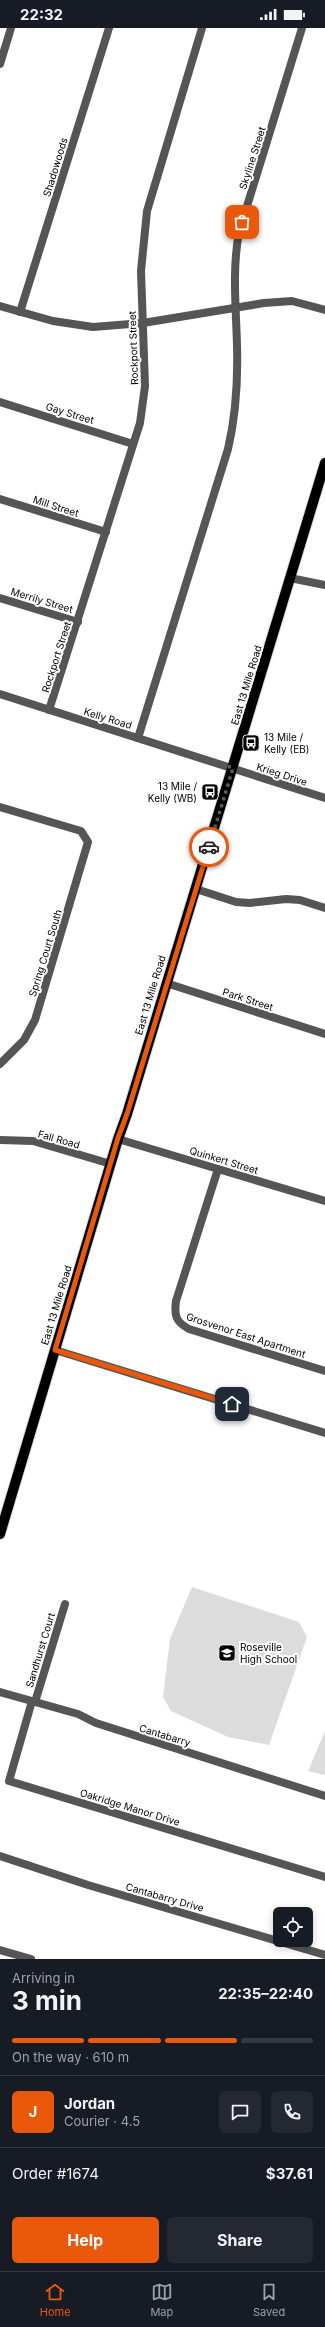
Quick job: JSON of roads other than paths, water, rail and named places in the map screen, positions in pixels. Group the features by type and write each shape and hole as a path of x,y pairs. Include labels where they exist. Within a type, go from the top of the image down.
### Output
{"main road":[{"name":"East 13 Mile Road","path":"0,1534 118,1138 127,1114 166,983 196,890 325,463"}],"street":[{"path":"0,64 11,28"},
{"name":"Shadowoods","path":"20,312 109,28"},
{"name":"Rockport Street","path":"49,710 140,423 145,386 141,250 147,211 202,28"},
{"name":"Skyline Street","path":"138,738 228,449 233,426 236,388 237,346 234,259 239,232 302,28"},
{"path":"0,306 74,326 111,326 235,307 292,301 325,310"},
{"name":"Gay Street","path":"0,402 133,444"},
{"name":"Mill Street","path":"0,499 106,532"},
{"path":"290,578 325,585"},
{"name":"Merrily Street","path":"0,598 78,622"},
{"name":"Kelly Road","path":"0,694 233,768"},
{"name":"Krieg Drive","path":"233,768 325,798"},
{"name":"Spring Court South","path":"0,807 78,830 87,837 88,847 35,1020 24,1040 0,1064"},
{"path":"196,890 236,902 264,902 286,899 325,908"},
{"name":"Park Street","path":"166,983 325,1034"},
{"name":"Quinkert Street","path":"118,1138 325,1201"},
{"name":"Fall Road","path":"0,1140 33,1142 111,1164"},
{"name":"Grosvenor East Apartment","path":"218,1169 176,1301 174,1314 178,1323 189,1329 325,1371"},
{"path":"55,1350 325,1433"},
{"name":"Sandhurst Court","path":"33,1701 65,1604"},
{"name":"Cantabarry","path":"0,1692 78,1714 103,1726 325,1796"},
{"name":"Oakridge Manor Drive","path":"33,1701 9,1781 325,1877"},
{"name":"Cantabarry Drive","path":"0,1856 88,1885 325,1955"},
{"path":"0,1950 31,1959"}],"place":[{"name":"13 Mile / Kelly (EB)","path":"251,743"},
{"name":"13 Mile / Kelly (WB)","path":"210,792"},
{"name":"Roseville High School","path":"227,1653"}]}
